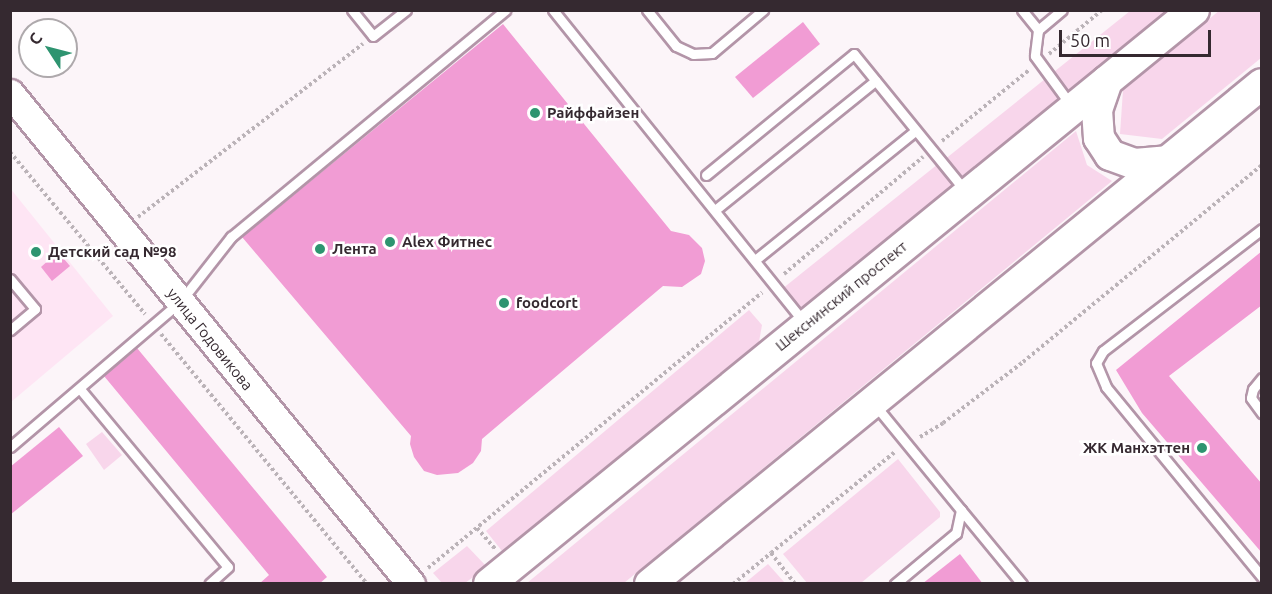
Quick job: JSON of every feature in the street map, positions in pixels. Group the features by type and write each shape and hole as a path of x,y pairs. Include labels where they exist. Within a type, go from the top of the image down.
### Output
{"main road":[{"name":"Шекснинский проспект","path":"489,584 1194,10"},
{"path":"1107,81 1097,110 1099,138 1110,155 1135,164 1167,160"},
{"path":"650,584 1262,84"}],"street":[{"name":"улица Годовикова","path":"10,93 411,583"}],"lane":[{"path":"352,10 373,36 406,10"},
{"path":"10,447 180,302 231,237 505,10"},
{"path":"553,10 806,324"},
{"path":"647,10 676,46 693,54 712,53 763,10"},
{"path":"1022,10 1038,30"},
{"path":"1062,10 1038,30 1035,56 1073,109"},
{"path":"706,175 854,54 930,151 968,194"},
{"path":"715,210 875,81"},
{"path":"755,260 915,131"},
{"path":"1262,229 1103,351 1096,363 1106,387 1262,577"},
{"path":"10,279 36,309 10,330"},
{"path":"1262,378 1253,389 1251,398 1262,413"},
{"path":"80,389 228,567 209,584"},
{"path":"872,402 1023,584"},
{"path":"895,584 956,532 961,510"}],"path":[{"path":"411,583 1102,10"},
{"path":"121,230 373,36"},
{"path":"10,152 367,584"},
{"path":"733,584 907,445 943,423 1023,362 1262,165"},
{"path":"771,553 795,584"}],"shaded area":[{"path":"1220,10 1261,11 1261,58 1162,139 1120,134 1123,90"},
{"path":"1130,11 1185,11 966,186 944,160"},
{"path":"1076,131 1087,165 1112,181 624,583 527,583"},
{"path":"938,164 961,191 803,316 782,289"},
{"name":"Детский сад №98","path":"10,188 113,316 11,402 10,402"},
{"path":"749,310 762,325 759,342 502,551 486,531"},
{"path":"102,432 122,455 104,470 86,444"},
{"path":"898,459 940,512 940,517 861,583 807,583 783,554"},
{"path":"467,546 487,567 465,583 442,583 433,573"},
{"path":"768,564 785,583 745,583"}],"building":[{"path":"803,22 820,44 753,98 735,77"},
{"path":"503,24 671,231 689,235 702,248 705,261 701,274 682,287 663,286 482,439 481,451 473,463 458,473 437,475 424,471 414,457 410,444 411,436 242,237"},
{"path":"1262,251 1262,305 1169,376 1262,484 1262,553 1142,413 1116,370"},
{"path":"58,252 70,266 52,281 41,267"},
{"path":"137,348 327,577 319,584 259,584 269,575 104,376"},
{"path":"59,427 83,456 10,515 10,467"},
{"path":"960,554 983,584 922,584"}],"place":[{"name":"Райффайзен","path":"535,113"},
{"name":"Alex Фитнес","path":"390,242"},
{"name":"Лента","path":"320,249"},
{"name":"Детский сад №98","path":"36,252"},
{"name":"foodcort","path":"504,303"},
{"name":"ЖК Манхэттен","path":"1202,448"}]}
